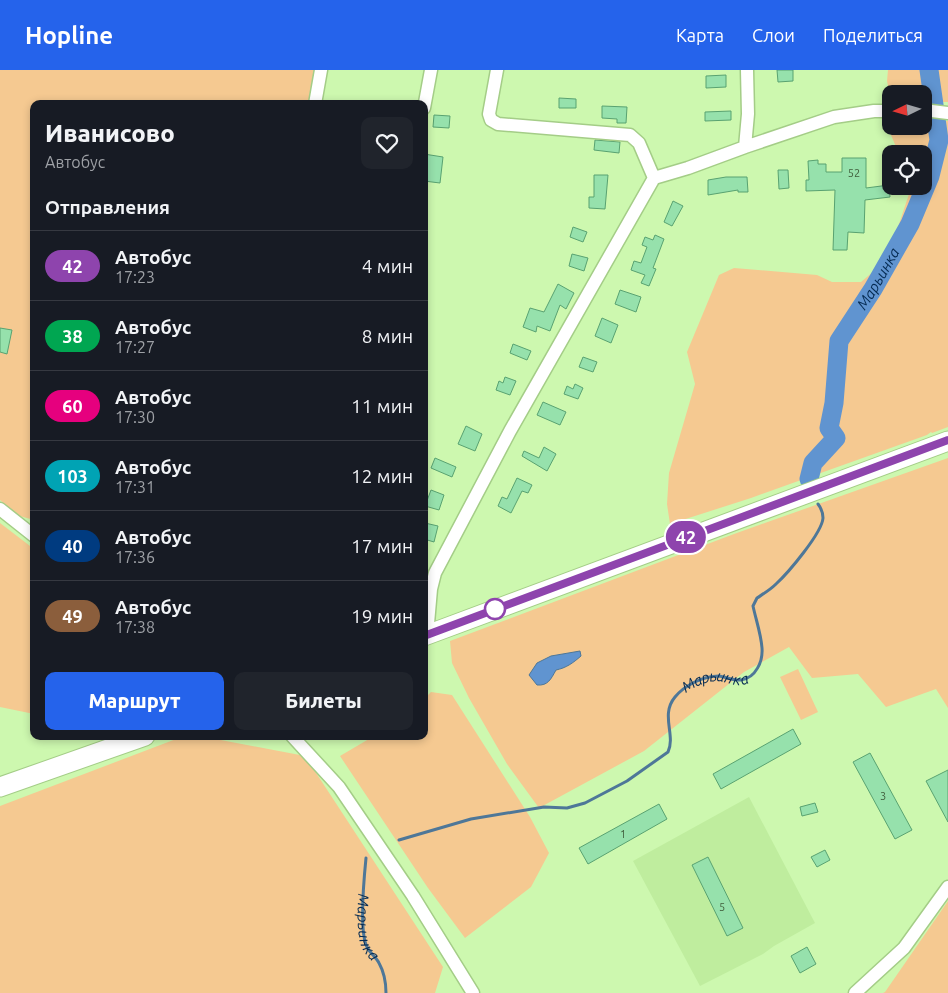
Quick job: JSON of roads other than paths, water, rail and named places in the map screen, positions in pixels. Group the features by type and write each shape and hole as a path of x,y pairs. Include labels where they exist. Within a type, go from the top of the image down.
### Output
{"highway":[{"path":"428,634 948,440"},
{"path":"0,787 135,740"}],"street":[{"path":"316,100 321,70"},
{"path":"425,100 431,70"},
{"path":"497,70 490,114 491,120 498,124 630,135 638,143 654,178"},
{"path":"745,147 748,114 747,70"},
{"path":"428,612 435,573 520,414 654,178 834,117 882,111"},
{"path":"0,509 30,533"},
{"path":"296,740 340,787 413,896 473,993"},
{"path":"855,993 904,948 948,887"}],"water":[{"path":"580,651 581,656 569,665 556,670 547,683 537,685 529,675 537,663 551,656"}],"waterway":[{"name":"Марьинка","path":"809,479 813,463 836,438 829,428 834,403 839,341 873,289 910,224 930,176 939,140 929,70"},
{"name":"Марьинка","path":"399,840 471,819 544,807 567,808 585,803 627,781 668,752 670,745 669,711 671,704 679,693 695,682 713,676 736,680 746,679 758,668 762,648 753,606 757,598 774,586 788,571 817,533 823,518 822,510 818,504"},
{"name":"Марьинка","path":"366,858 363,929 367,947 378,961 382,970 386,993"}]}
